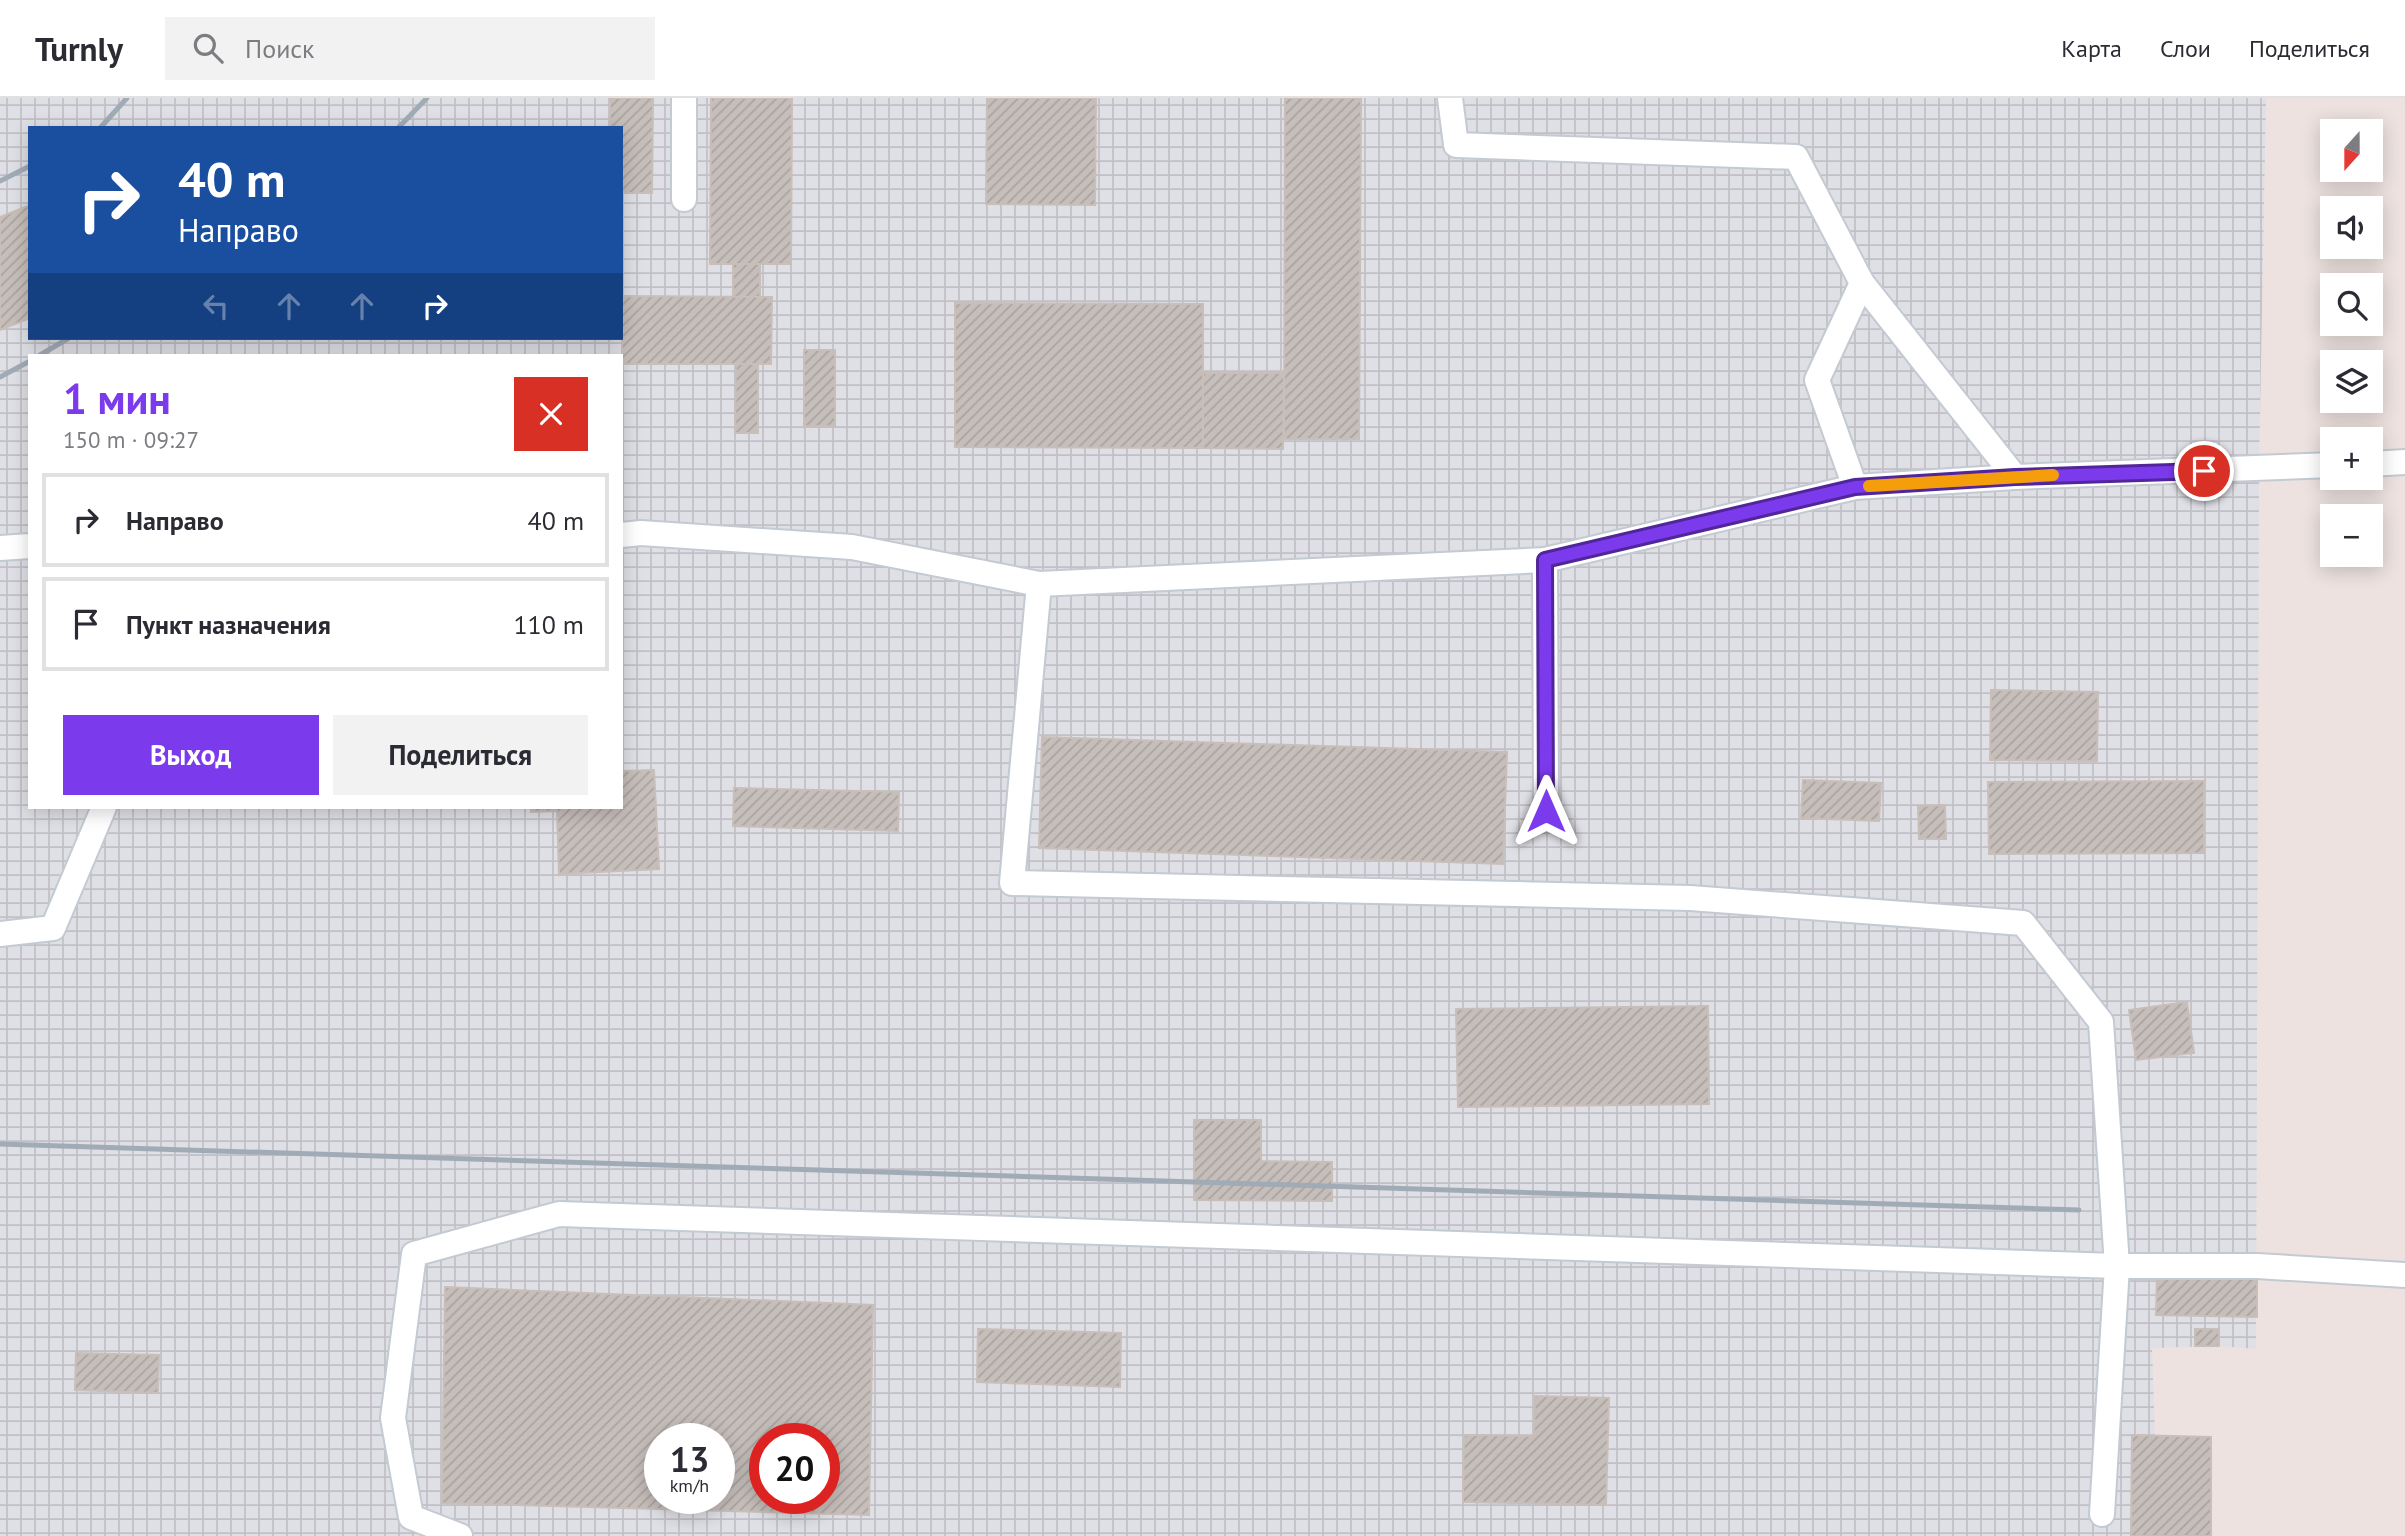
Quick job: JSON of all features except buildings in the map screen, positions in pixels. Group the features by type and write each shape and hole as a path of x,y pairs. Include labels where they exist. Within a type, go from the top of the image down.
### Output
{"lane":[{"path":"684,98 684,199"},
{"path":"1450,98 1456,145 1796,157 1862,283 2015,477"},
{"path":"1855,487 1816,380 1862,283"},
{"path":"2383,463 2405,462"},
{"path":"623,535 641,533 852,547 1039,584 1545,560 1855,487 2015,477 2320,465"},
{"path":"0,548 28,546"},
{"path":"1545,560 1546,811"},
{"path":"1039,584 1012,883 1690,898 2023,923 2101,1022 2117,1266 2102,1514"},
{"path":"0,934 53,928 103,809"},
{"path":"460,1536 411,1517 393,1418 414,1254 559,1214 2117,1266 2257,1266 2405,1275"}],"shaded area":[{"path":"0,98 2266,98 2259,469 2256,1349 2219,1346 2152,1348 2155,1436 2211,1437 2211,1536 0,1536"}],"railway":[{"path":"102,126 127,98"},
{"path":"400,126 427,98"},
{"path":"0,181 28,167"},
{"path":"42,354 66,340"},
{"path":"0,377 28,362"},
{"path":"0,1144 2079,1210"}],"slow traffic":[{"path":"1869,486 2053,475"}],"route":[{"path":"1546,811 1545,560 1855,487 2015,477 2204,471"}]}
